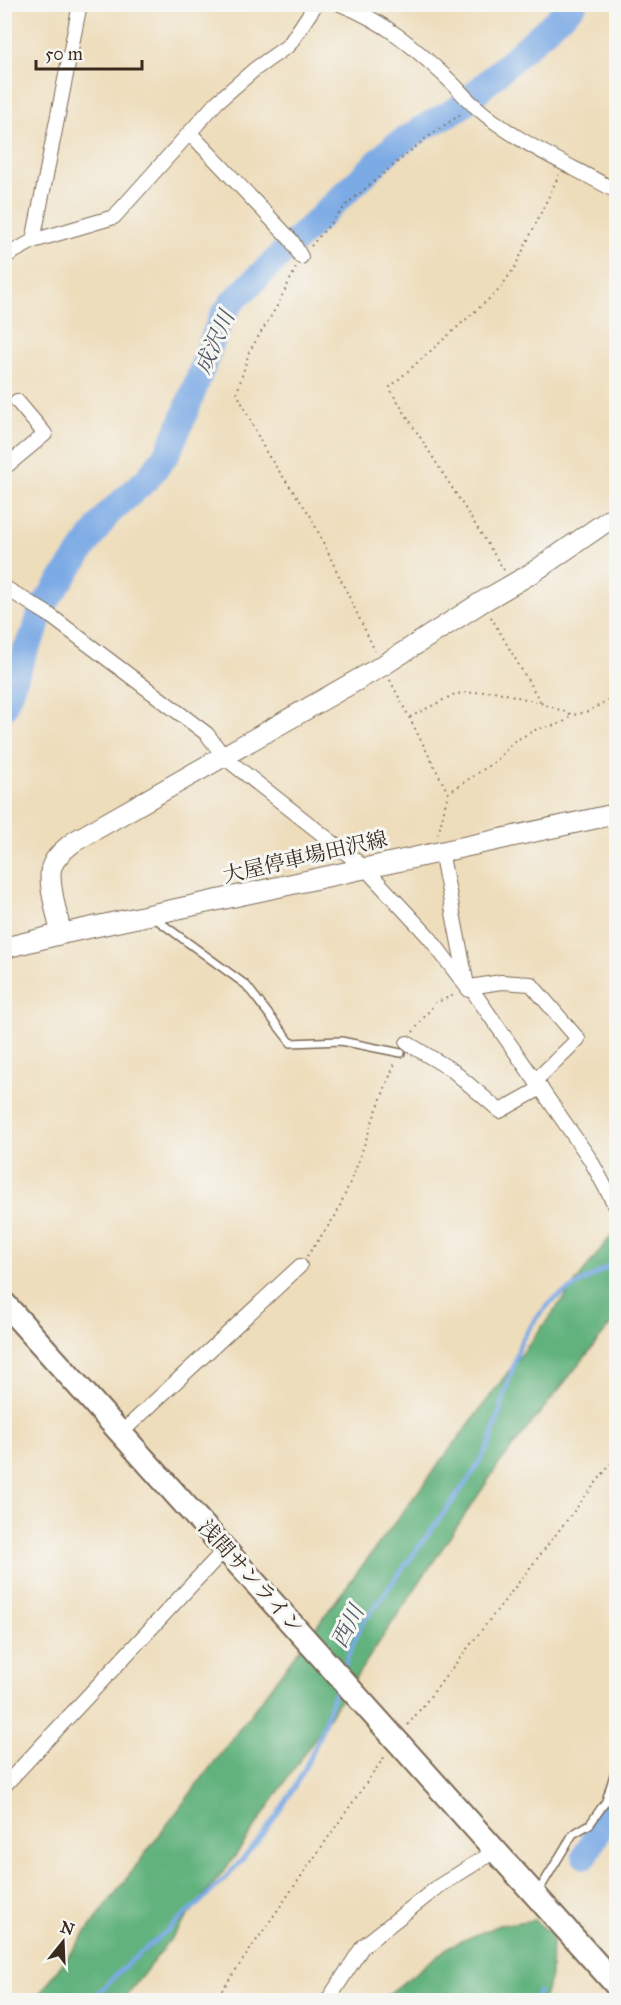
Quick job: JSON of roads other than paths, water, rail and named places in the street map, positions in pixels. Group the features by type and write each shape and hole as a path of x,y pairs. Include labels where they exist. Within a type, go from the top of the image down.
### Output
{"main road":[{"name":"浅間サンライン","path":"7,1312 122,1432 616,1985"}],"street":[{"path":"33,242 80,4"},
{"path":"4,256 33,242 114,217 217,102 255,69 289,45 316,4"},
{"path":"340,4 362,8 393,30 473,105 530,146 616,191"},
{"path":"190,133 297,250"},
{"path":"4,468 45,434 17,401"},
{"path":"61,934 51,884 51,868 61,852 75,841 382,666 616,516"},
{"path":"4,587 48,614 207,734 224,757 365,868 429,937 469,989 539,1084 590,1159 616,1207"},
{"name":"大屋停車場田沢線","path":"4,948 616,814"},
{"path":"441,851 469,989"},
{"path":"404,1048 452,1070 500,1111 539,1084 578,1040 531,984 501,982 469,989"},
{"path":"122,1432 300,1266"},
{"path":"4,1786 225,1549"},
{"path":"328,2001 363,1946 439,1886 495,1851"}],"lane":[{"path":"151,916 246,985 291,1043 341,1041 404,1048"},
{"path":"535,1896 573,1834 590,1824 606,1801 616,1768"}],"waterway":[{"name":"成沢川","path":"4,707 25,651 35,632 41,609 108,514 146,480 167,454 221,318 232,302 393,147 459,108 574,4"},
{"name":"西川","path":"343,1669 360,1627 471,1476 490,1443 521,1341 537,1317 554,1299 616,1262"},
{"name":"西川","path":"93,2000 120,1971 210,1893 243,1859 271,1823 307,1763 320,1735 337,1686"},
{"path":"585,1856 616,1798"},
{"path":"533,2000 539,1992"}]}
